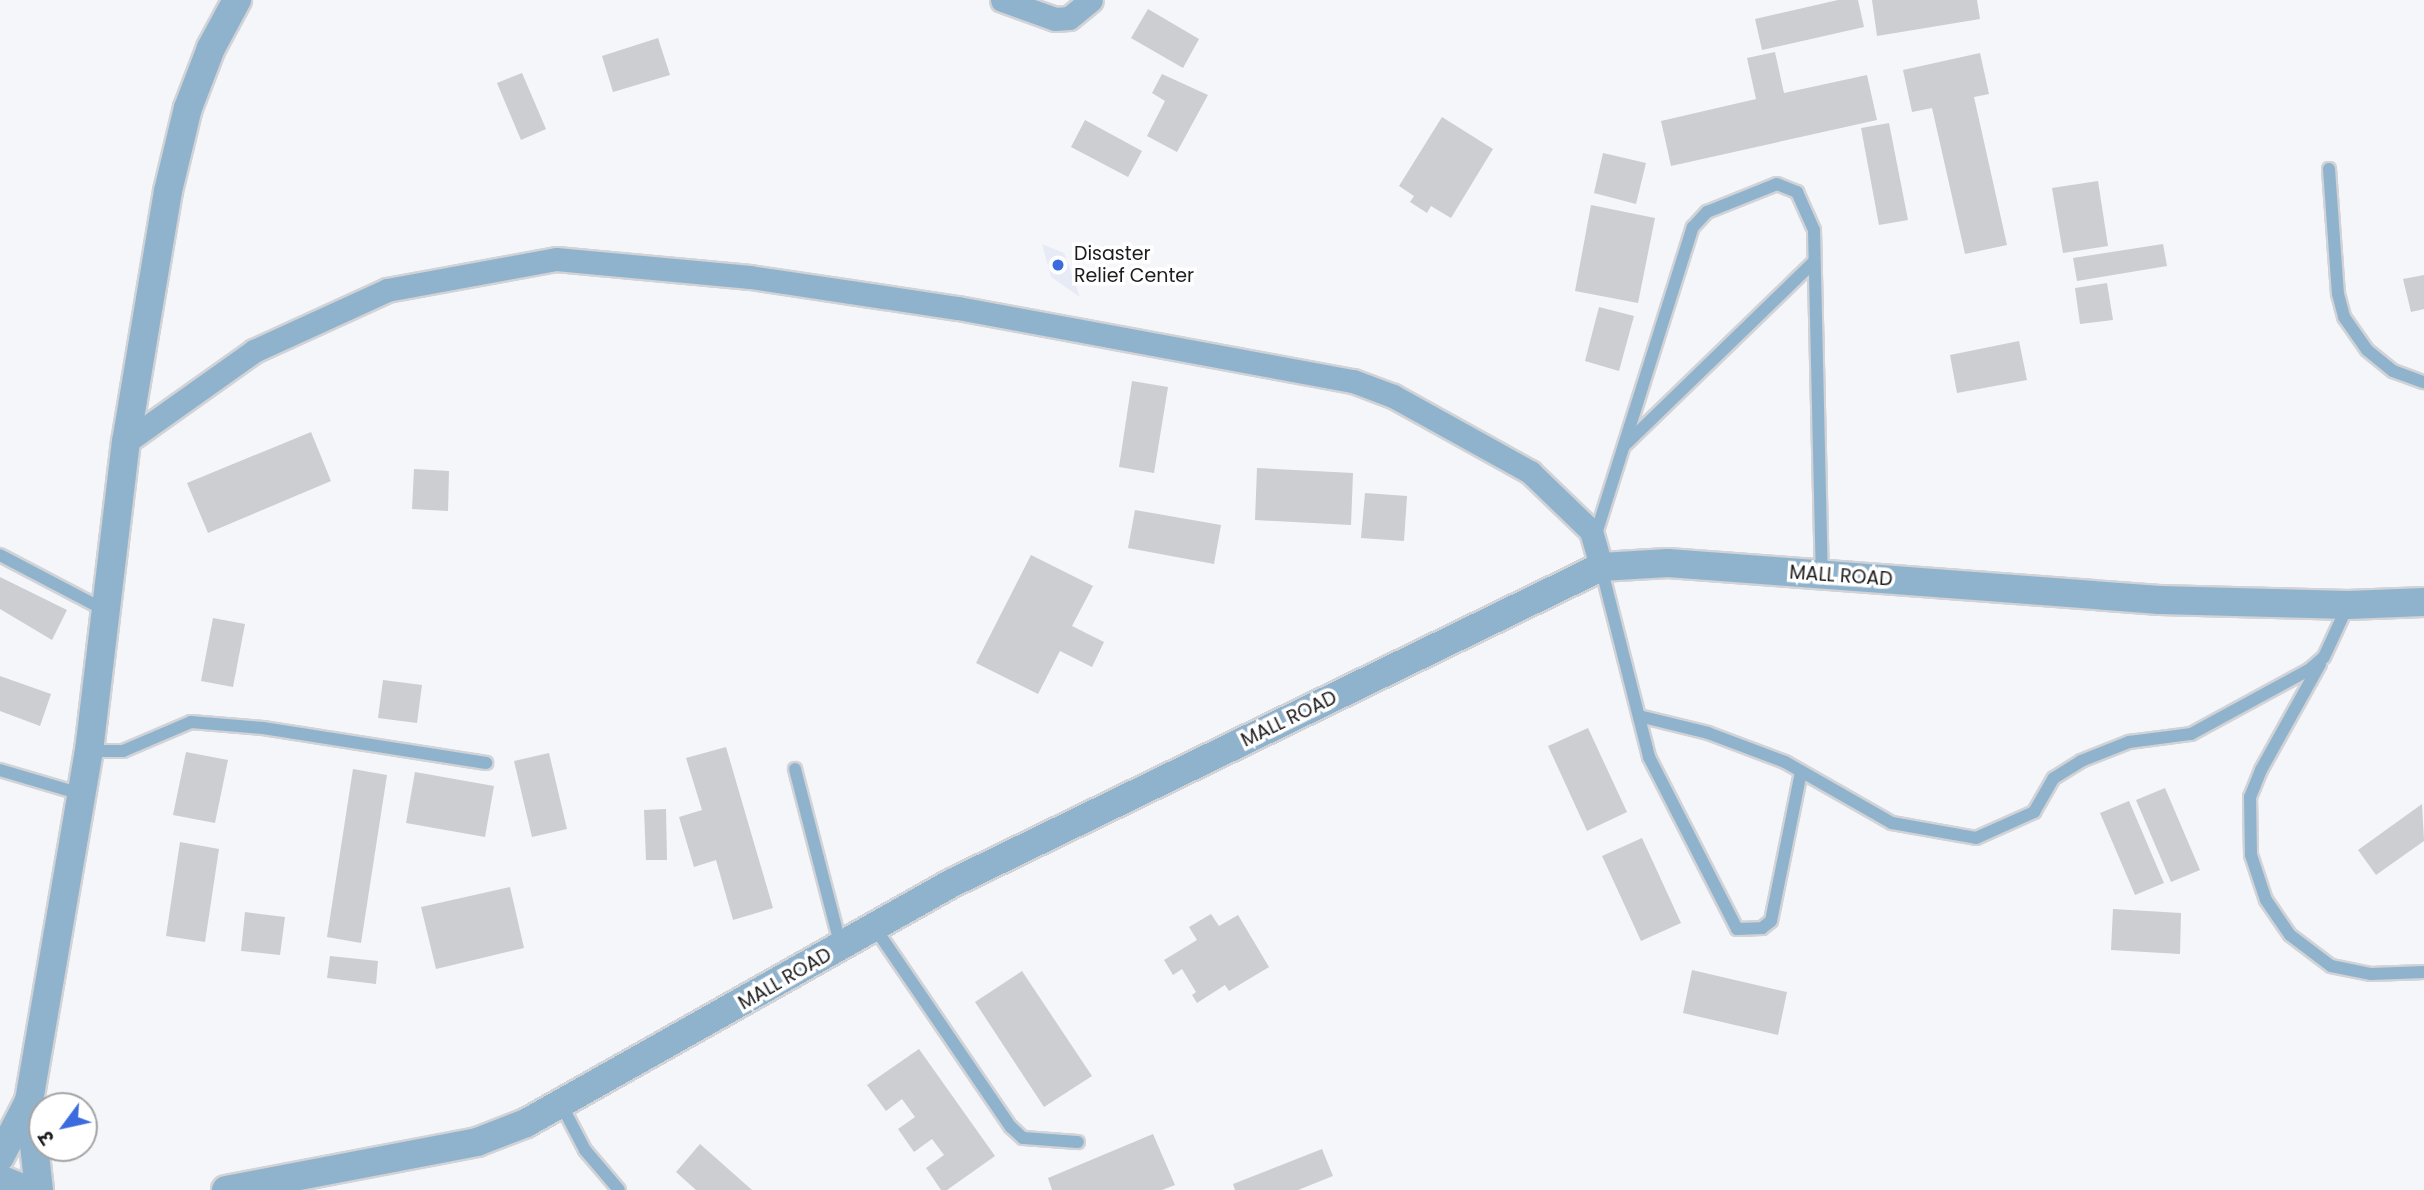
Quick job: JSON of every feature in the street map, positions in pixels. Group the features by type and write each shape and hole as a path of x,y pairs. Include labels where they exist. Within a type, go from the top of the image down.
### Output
{"street":[{"path":"31,1092 89,751 103,609 126,442 168,191 188,108 211,48 237,0"},
{"path":"1002,0 1055,19 1069,18 1091,0"},
{"path":"126,442 254,351 387,290 556,259 750,277 958,308 1353,381 1393,396 1503,454 1577,514 1594,538 1601,567"},
{"name":"MALL ROAD","path":"226,1190 477,1142 562,1106 952,883 1601,567 1668,563 2160,600 2348,605 2424,602"},
{"path":"0,1157 28,1103"},
{"path":"36,1162 39,1190"},
{"path":"0,1179 27,1190"}],"lane":[{"path":"2329,169 2338,295 2344,317 2367,350 2393,371 2424,382"},
{"path":"1594,538 1693,228 1707,212 1777,184 1797,192 1814,230 1822,574"},
{"path":"1623,447 1814,262"},
{"path":"0,555 103,609"},
{"path":"1601,567 1626,680 1665,795 1737,929 1762,928 1771,921 1801,772"},
{"path":"2348,605 2324,657 2260,769 2250,797 2251,855 2266,900 2290,935 2331,966 2371,974 2424,972"},
{"path":"1639,716 1708,733 1801,772 1892,823 1976,838 2034,812 2054,778 2081,761 2129,742 2190,734 2310,669 2324,657"},
{"path":"89,751 124,751 191,722 263,728 486,763"},
{"path":"795,769 841,947"},
{"path":"0,770 81,794"},
{"path":"875,928 1011,1128 1023,1138 1078,1142"},
{"path":"562,1106 585,1150 619,1190"}],"shaded area":[{"name":"Disaster Relief Center","path":"1042,244 1064,253 1080,297 1051,277"}],"building":[{"path":"1838,0 1858,0 1864,27 1762,50 1755,19"},
{"path":"1872,0 1977,0 1980,19 1877,36"},
{"path":"1148,9 1199,39 1183,68 1131,38"},
{"path":"658,38 670,75 613,92 602,56"},
{"path":"1775,52 1784,93 1867,75 1877,120 1671,166 1661,121 1756,99 1747,58"},
{"path":"1980,53 1989,94 1974,97 2007,245 1965,254 1932,108 1912,112 1903,70"},
{"path":"522,73 546,129 521,140 497,83"},
{"path":"1162,74 1208,95 1177,152 1147,136 1165,101 1152,93"},
{"path":"1442,117 1493,149 1451,218 1431,206 1427,213 1410,202 1414,196 1399,186"},
{"path":"1085,120 1142,151 1128,177 1071,147"},
{"path":"1889,123 1908,220 1879,225 1861,128"},
{"path":"1603,153 1646,163 1636,204 1594,193"},
{"path":"2098,181 2108,246 2063,253 2052,188"},
{"path":"1591,205 1655,218 1638,303 1575,291"},
{"path":"2163,244 2167,266 2077,281 2073,258"},
{"path":"2424,275 2424,309 2411,312 2403,279"},
{"path":"2107,283 2113,320 2080,324 2075,288"},
{"path":"1599,307 1634,316 1619,371 1585,361"},
{"path":"2019,341 2027,380 1957,393 1950,355"},
{"path":"1132,381 1168,387 1154,473 1119,467"},
{"path":"311,432 331,481 208,533 187,483"},
{"path":"1257,468 1353,473 1351,525 1255,520"},
{"path":"414,469 449,471 448,511 412,509"},
{"path":"1365,493 1407,496 1404,541 1361,538"},
{"path":"1135,510 1221,525 1214,564 1128,548"},
{"path":"1031,555 1093,586 1072,626 1104,642 1092,667 1060,651 1038,694 976,663"},
{"path":"0,577 67,610 52,640 0,609"},
{"path":"213,618 245,624 233,687 201,681"},
{"path":"0,676 51,694 40,726 0,711"},
{"path":"383,680 422,685 417,723 378,718"},
{"path":"1588,728 1627,812 1587,831 1548,746"},
{"path":"726,747 773,908 733,920 716,860 694,867 679,817 702,810 686,758"},
{"path":"186,752 228,760 215,823 173,815"},
{"path":"549,753 567,829 532,837 514,761"},
{"path":"353,769 387,775 361,943 327,937"},
{"path":"415,772 494,786 485,837 406,823"},
{"path":"2165,788 2200,870 2171,882 2136,800"},
{"path":"2129,801 2164,883 2135,895 2100,813"},
{"path":"2422,804 2424,841 2376,875 2358,850"},
{"path":"666,809 667,860 646,860 644,810"},
{"path":"1642,838 1681,923 1641,941 1602,856"},
{"path":"180,842 219,849 205,942 166,936"},
{"path":"510,887 524,948 436,969 421,907"},
{"path":"2113,909 2181,913 2180,954 2111,950"},
{"path":"245,912 285,917 280,955 241,951"},
{"path":"1211,914 1219,926 1238,915 1269,967 1229,991 1225,985 1197,1003 1192,995 1196,992 1182,969 1173,975 1164,960 1197,940 1189,927"},
{"path":"330,956 378,961 376,984 327,978"},
{"path":"1692,970 1787,992 1778,1035 1683,1013"},
{"path":"1022,971 1092,1076 1044,1107 975,1002"},
{"path":"919,1049 995,1156 947,1190 941,1190 926,1168 944,1155 932,1139 914,1152 898,1129 915,1117 902,1099 886,1111 867,1085"},
{"path":"1153,1134 1175,1185 1162,1190 1052,1190 1048,1178"},
{"path":"700,1144 752,1190 696,1190 676,1172"},
{"path":"1322,1149 1333,1176 1298,1190 1235,1190 1233,1184"}],"place":[{"name":"Disaster Relief Center","path":"1058,265"}]}
